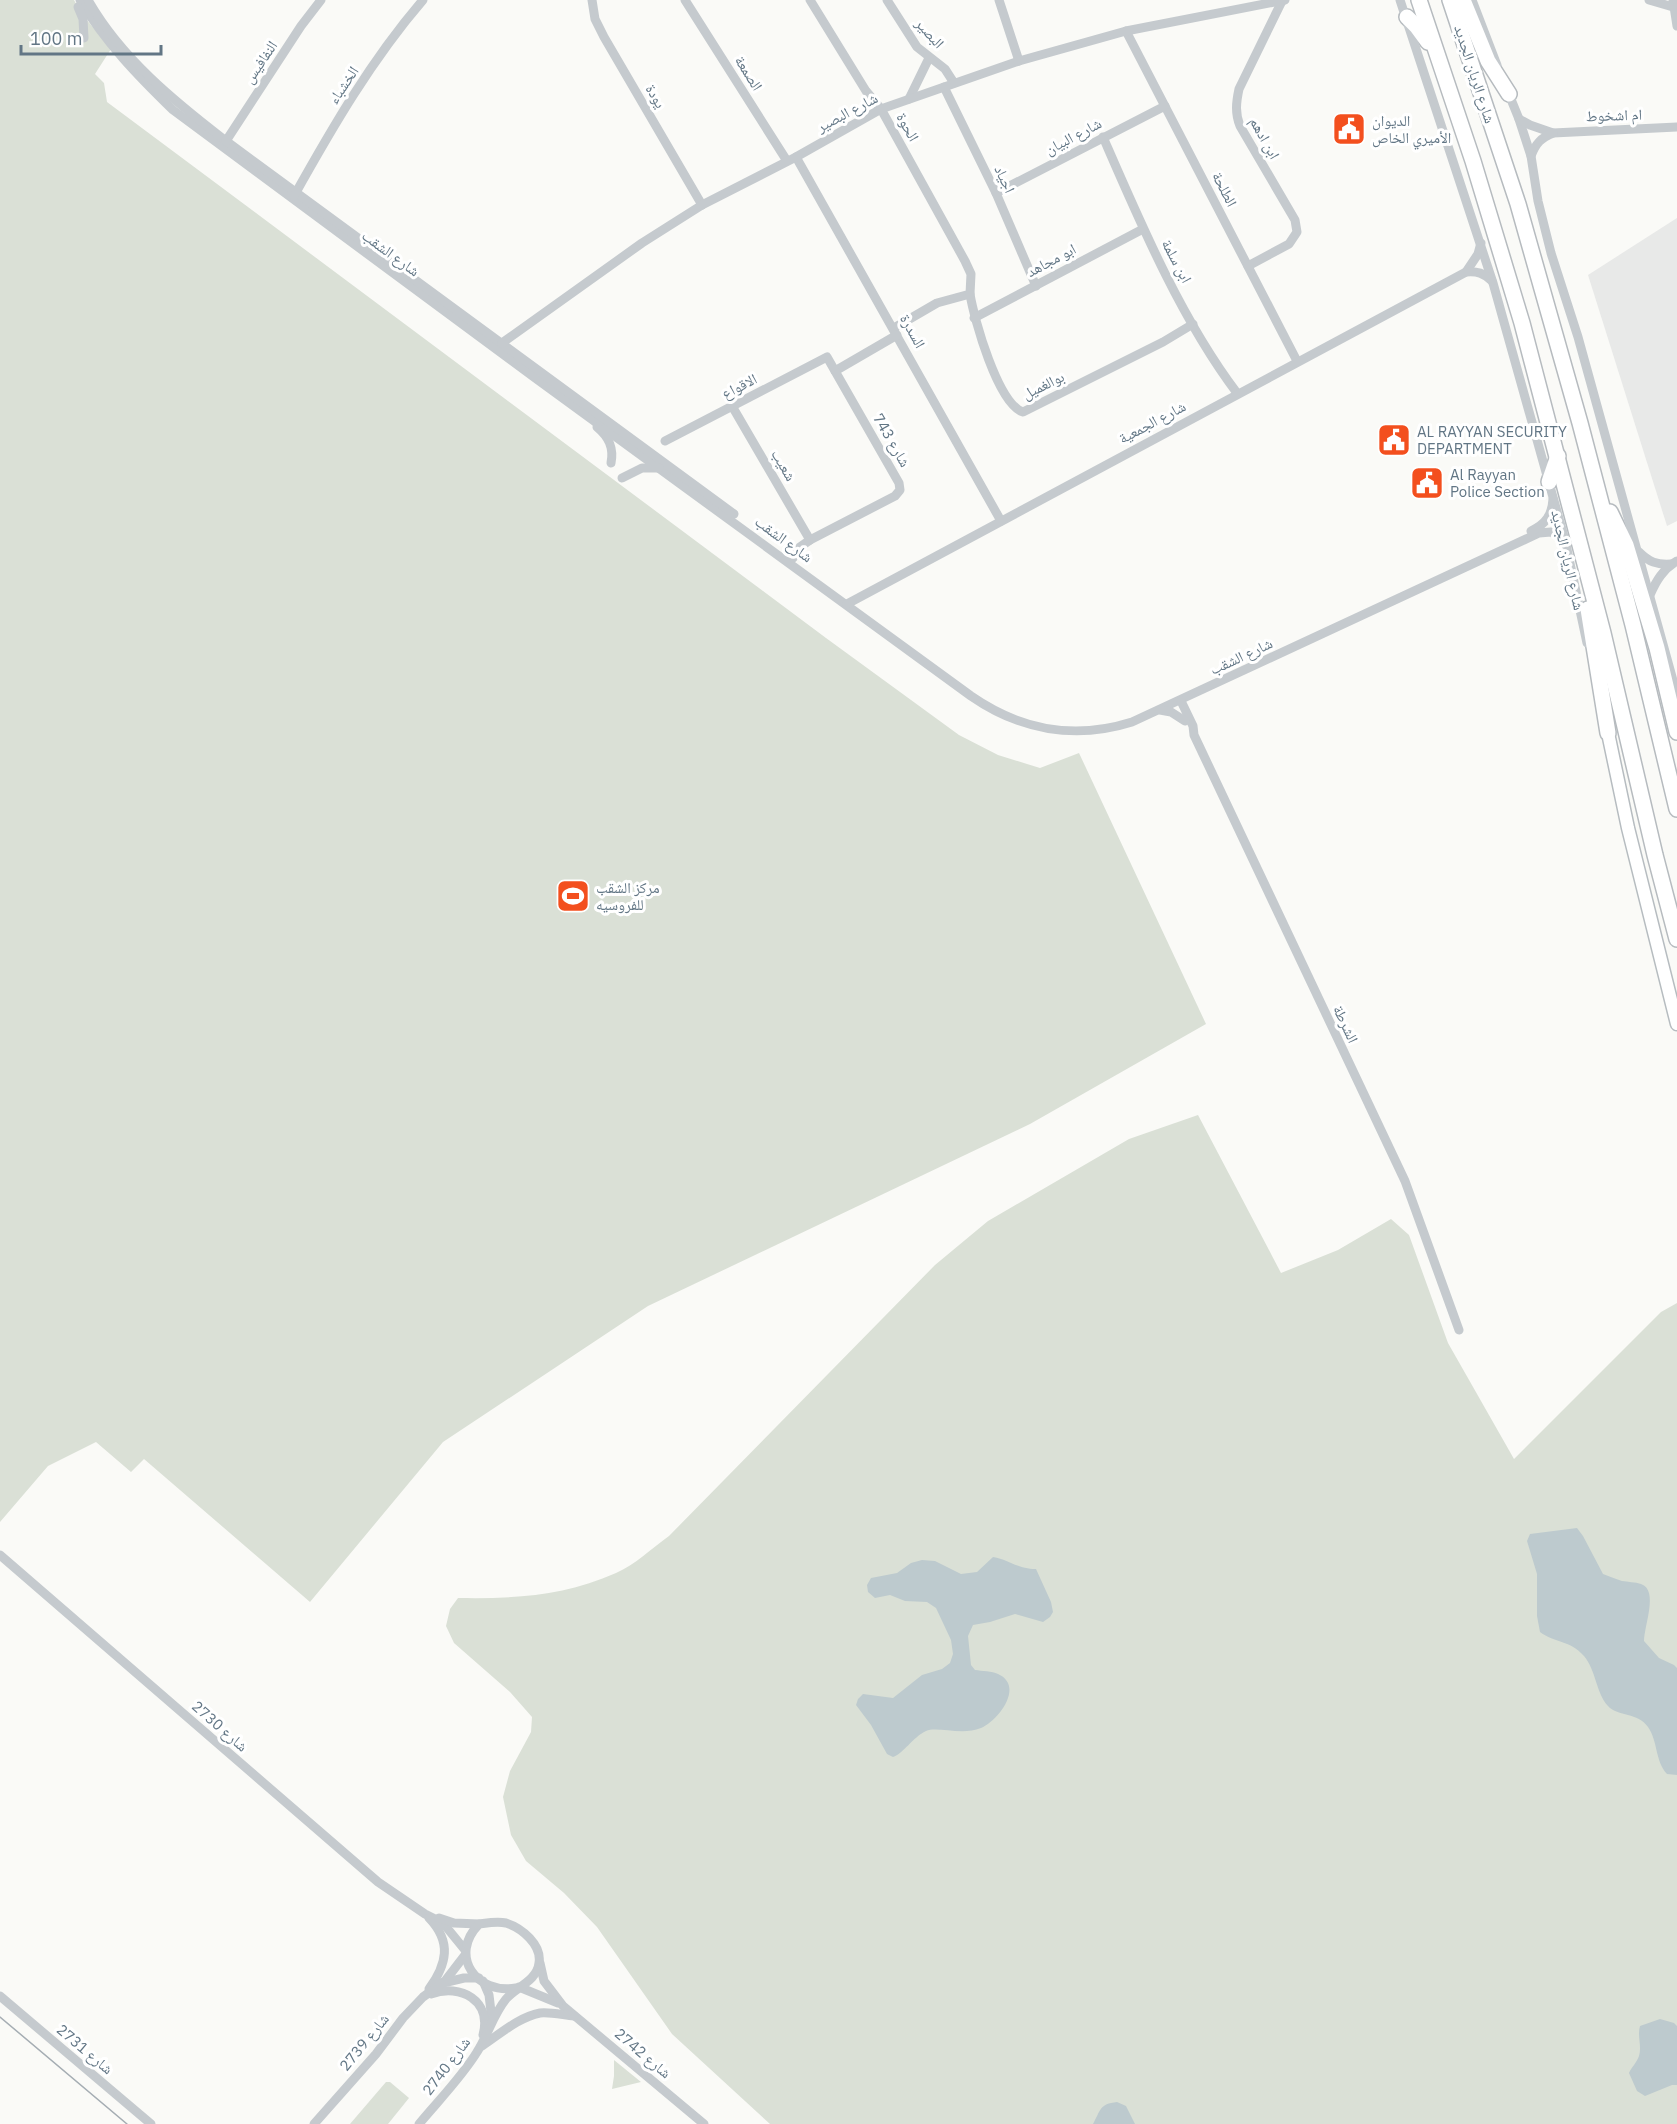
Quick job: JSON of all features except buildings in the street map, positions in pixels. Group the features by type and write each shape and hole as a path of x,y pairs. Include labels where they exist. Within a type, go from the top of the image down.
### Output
{"highway":[{"name":"شارع الريان الجديد","path":"1419,0 1519,312 1570,503 1677,939"},
{"name":"شارع الريان الجديد","path":"1450,0 1518,204 1633,626 1677,809"},
{"path":"1463,0 1488,61 1509,94"},
{"path":"1407,17 1430,46 1458,117"},
{"path":"1549,482 1558,456"},
{"path":"1595,484 1626,545 1657,648 1677,732"},
{"path":"1570,503 1608,734"}],"main road":[{"name":"شارع الريان الجديد","path":"1608,734 1628,828 1675,1008 1677,1024"}],"street":[{"path":"74,0 83,19 84,38"},
{"name":"شارع الشقب","path":"80,0 106,40 173,110 502,343 793,558 850,603"},
{"name":"شارع الشقب","path":"88,0 110,34 150,78 178,104 294,196 554,392 850,603 981,703 1002,715 1037,727 1062,731 1097,730 1132,722 1160,711 1269,656"},
{"name":"النفافيس","path":"226,141 301,26 321,0"},
{"name":"الخشباء","path":"294,196 338,118 397,31 423,0"},
{"name":"يودة","path":"592,0 595,19 604,37 702,205"},
{"name":"الصمعة","path":"685,0 791,159"},
{"name":"الحوة","path":"810,0 866,91 881,109 965,261 971,274 970,294"},
{"name":"البصير","path":"887,0 917,47 945,69 954,83"},
{"path":"999,0 1019,61"},
{"name":"شارع البصير","path":"502,343 642,243 702,205 881,109 1019,61 1126,31 1284,0"},
{"name":"ابن ادهم","path":"1248,266 1289,244 1297,232 1295,220 1240,126 1236,104 1239,89 1284,0"},
{"name":"شارع الريان الجديد","path":"1400,0 1493,283 1565,540 1573,586 1608,734"},
{"name":"شارع الريان الجديد","path":"1472,0 1520,118 1531,156 1538,201 1551,253 1578,337 1677,695"},
{"path":"1649,0 1673,3 1677,26"},
{"name":"الطلحة","path":"1126,31 1297,362"},
{"path":"909,99 929,58"},
{"name":"اجياد","path":"944,87 996,193 1036,286"},
{"name":"شارع البيان","path":"996,193 1165,106"},
{"name":"ام اشخوط","path":"1520,118 1535,128 1553,133 1677,127"},
{"path":"1531,156 1535,146 1543,137 1553,133"},
{"name":"ابن سلمة","path":"1103,136 1143,229 1193,324 1225,378 1238,393"},
{"name":"السدرة","path":"791,159 896,331 1001,521"},
{"name":"ابو مجاهد","path":"974,318 1143,229"},
{"path":"1466,272 1478,254 1481,243"},
{"path":"1466,272 1475,271 1485,274 1493,283"},
{"name":"شارع الجمعية","path":"850,603 1466,272"},
{"path":"835,371 937,303 970,294"},
{"name":"بوالغميل","path":"970,294 974,318 991,366 1003,391 1018,410 1023,412 1193,324"},
{"name":"شارع 743","path":"793,558 800,547 810,540 895,496 900,490 900,483 827,357"},
{"name":"الاقواع","path":"665,441 827,357"},
{"path":"554,392 606,436 612,448 612,463"},
{"name":"شعيب","path":"732,406 810,540"},
{"path":"622,478 642,468 661,469"},
{"name":"شارع الشقب","path":"893,635 994,704 1027,718 1062,726 1097,725 1130,717 1269,656 1537,528 1550,516 1553,499"},
{"name":"شارع الشقب","path":"1433,579 1539,533 1551,532 1565,540"},
{"path":"1638,550 1647,561 1654,564 1674,563"},
{"path":"1650,596 1656,582 1674,563"},
{"path":"1160,711 1171,712 1187,719 1191,704 1199,692"},
{"name":"الشرطة","path":"1179,702 1405,1182 1459,1330"},
{"name":"شارع 2730","path":"0,1555 378,1882 425,1914 443,1923 465,1953"},
{"path":"423,1997 440,1973 444,1962 441,1935 425,1914"},
{"name":"شارع 2730","path":"425,1914 454,1923 478,1924"},
{"path":"481,1980 501,1989 518,1988 533,1977 540,1962 536,1947 527,1935 506,1923 478,1924 470,1934 465,1953 468,1966 481,1980 489,1995 492,2022"},
{"name":"شارع 2739","path":"314,2124 376,2054 403,2018 423,1997 440,1984 465,1953"},
{"name":"شارع 2742","path":"540,1962 544,1981 562,2006 704,2124"},
{"name":"شارع 2739","path":"440,1984 464,1978 481,1980"},
{"name":"شارع 2742","path":"518,1988 562,2006"},
{"name":"شارع 2740","path":"418,2124 453,2084 480,2047 501,2005 518,1988"},
{"path":"423,1997 449,1989 462,1991 473,1997 481,2008 485,2021 480,2047"},
{"name":"شارع 2731","path":"0,1996 151,2124"},
{"path":"480,2047 514,2024 531,2016 542,2013 574,2016"}],"shaded area":[{"name":"مركز الشقب للفروسيه","path":"0,0 74,0 81,13 111,49 95,74 104,83 107,102 959,735 998,755 1040,768 1079,753 1206,1024 1030,1124 648,1306 443,1442 310,1602 144,1459 131,1472 96,1442 48,1466 0,1522"},
{"path":"1677,218 1677,521 1667,526 1588,275"},
{"path":"1198,1115 1281,1273 1338,1250 1391,1219 1409,1235 1448,1343 1514,1459 1661,1312 1677,1303 1677,2124 770,2124 672,2034 597,1927 564,1893 526,1861 511,1835 503,1797 510,1771 531,1732 532,1717 510,1692 454,1643 446,1626 450,1609 458,1598 519,1597 558,1591 597,1581 630,1566 669,1536 935,1265 988,1221 1129,1139"},
{"path":"1577,1528 1603,1574 1622,1581 1641,1584 1649,1593 1650,1601 1644,1641 1659,1658 1677,1668 1677,1775 1667,1774 1663,1769 1654,1738 1644,1722 1617,1712 1604,1701 1584,1656 1568,1644 1540,1632 1537,1616 1537,1574 1527,1541 1530,1534"},
{"path":"993,1557 1024,1568 1036,1569 1051,1602 1053,1612 1043,1622 1015,1614 973,1625 968,1636 971,1665 975,1670 996,1673 1006,1679 1009,1695 1006,1703 995,1718 981,1728 966,1731 926,1731 897,1755 893,1757 887,1754 871,1725 856,1705 858,1699 863,1694 893,1698 922,1675 942,1669 950,1663 953,1654 951,1640 936,1608 927,1602 905,1601 890,1595 875,1598 868,1592 867,1585 871,1578 897,1573 911,1563 922,1560 935,1561 961,1574 977,1572"},
{"path":"1660,2019 1677,2026 1677,2085 1645,2096 1637,2091 1629,2073 1639,2056 1640,2026"},
{"path":"614,2060 641,2082 612,2089"},
{"path":"386,2082 390,2082 409,2098 388,2124 350,2124"},
{"path":"1117,2102 1126,2106 1135,2124 1093,2124 1104,2106"}],"tram line":[{"path":"0,2017 127,2124"}],"place":[{"name":"الديوان الأميري الخاص","path":"1349,129"},
{"name":"AL RAYYAN SECURITY DEPARTMENT","path":"1394,440"},
{"name":"Al Rayyan Police Section","path":"1427,483"},
{"name":"مركز الشقب للفروسيه","path":"573,896"}]}
